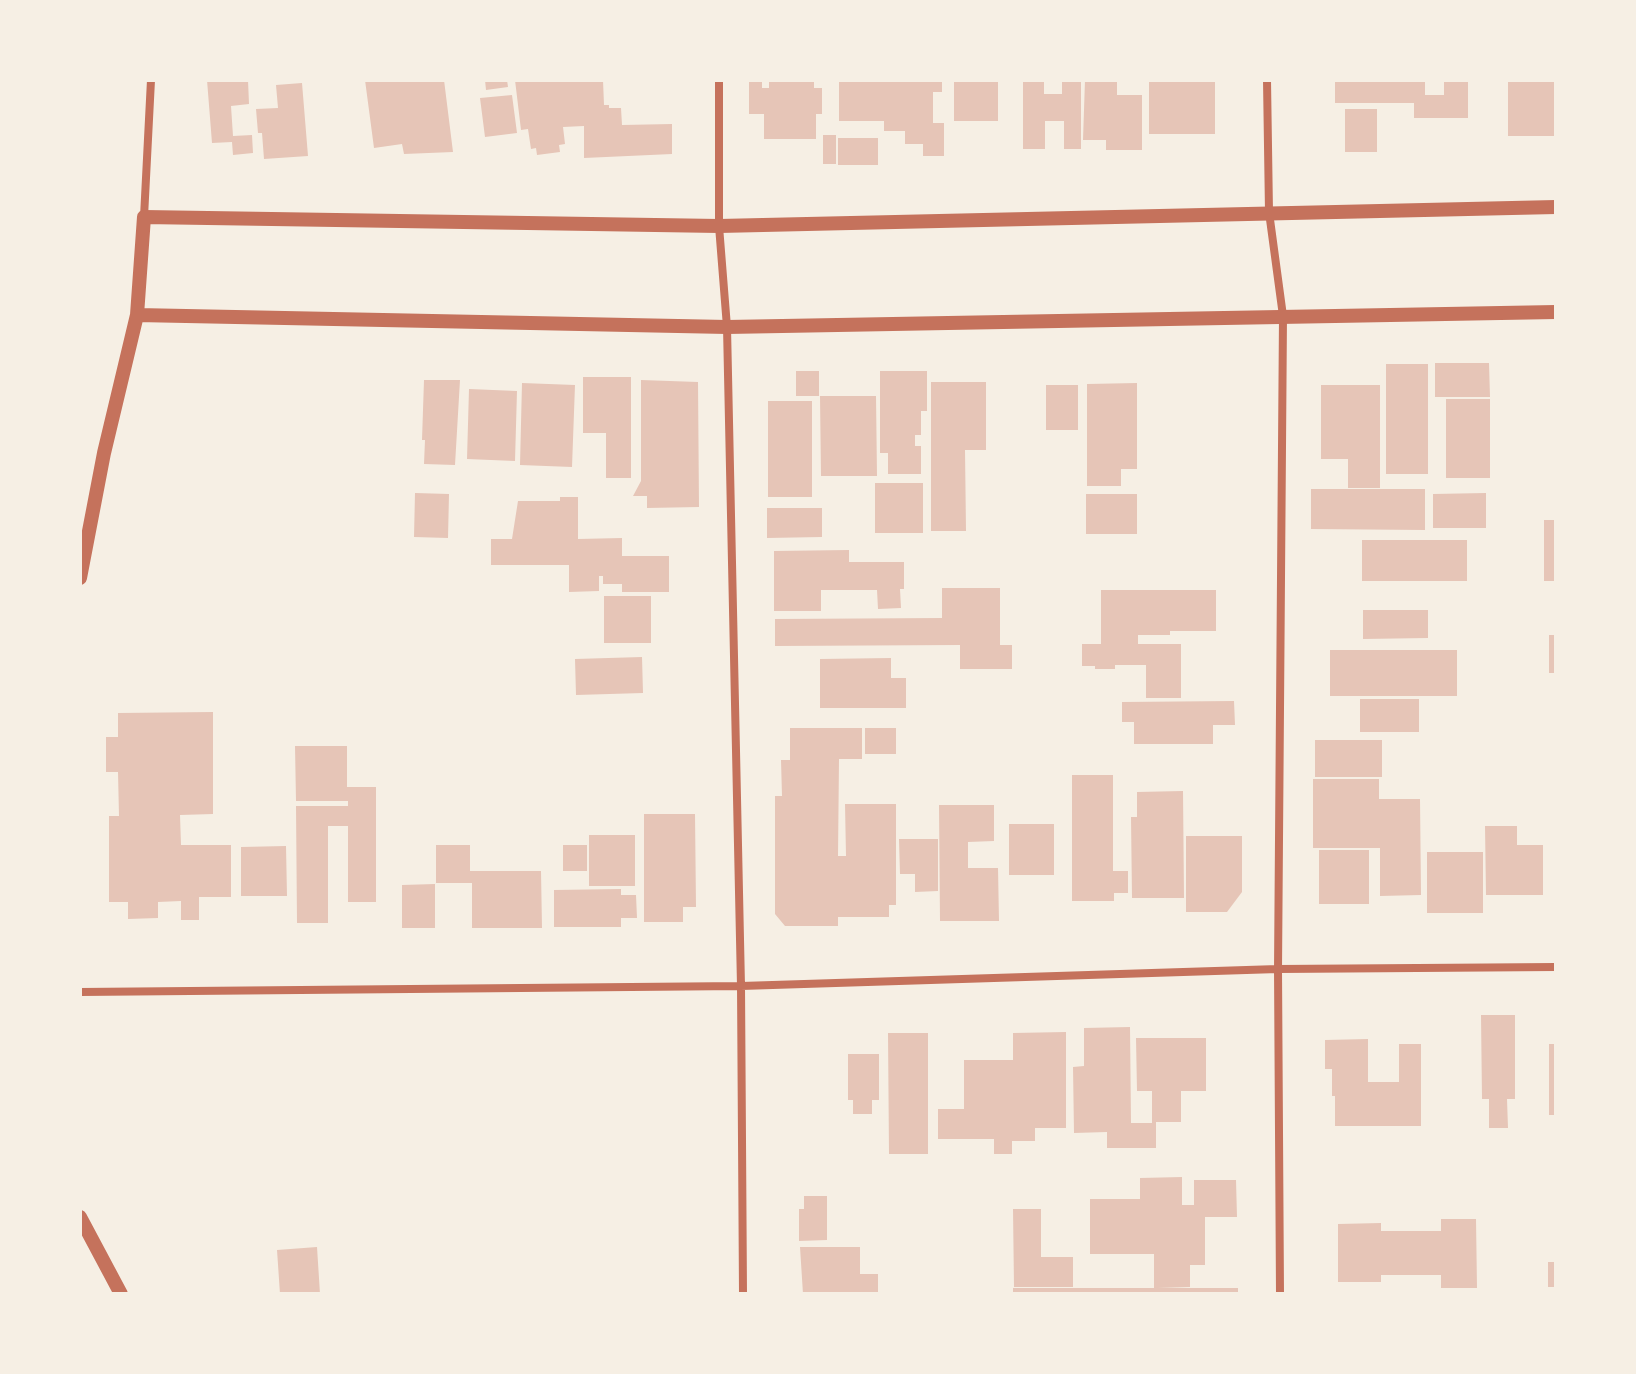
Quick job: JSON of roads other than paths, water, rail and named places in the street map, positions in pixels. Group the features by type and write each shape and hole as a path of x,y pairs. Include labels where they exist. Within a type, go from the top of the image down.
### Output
{"street":[{"path":"80,578 104,453 137,315 151,80"},
{"path":"719,80 719,226 727,327 741,986 743,1294"},
{"path":"1267,80 1269,212 1283,316 1278,969 1280,1294"},
{"path":"144,217 719,226 1556,207"},
{"path":"137,315 727,327 1556,312"},
{"path":"80,992 741,986 1278,969 1556,967"},
{"path":"80,1217 121,1294"}]}
